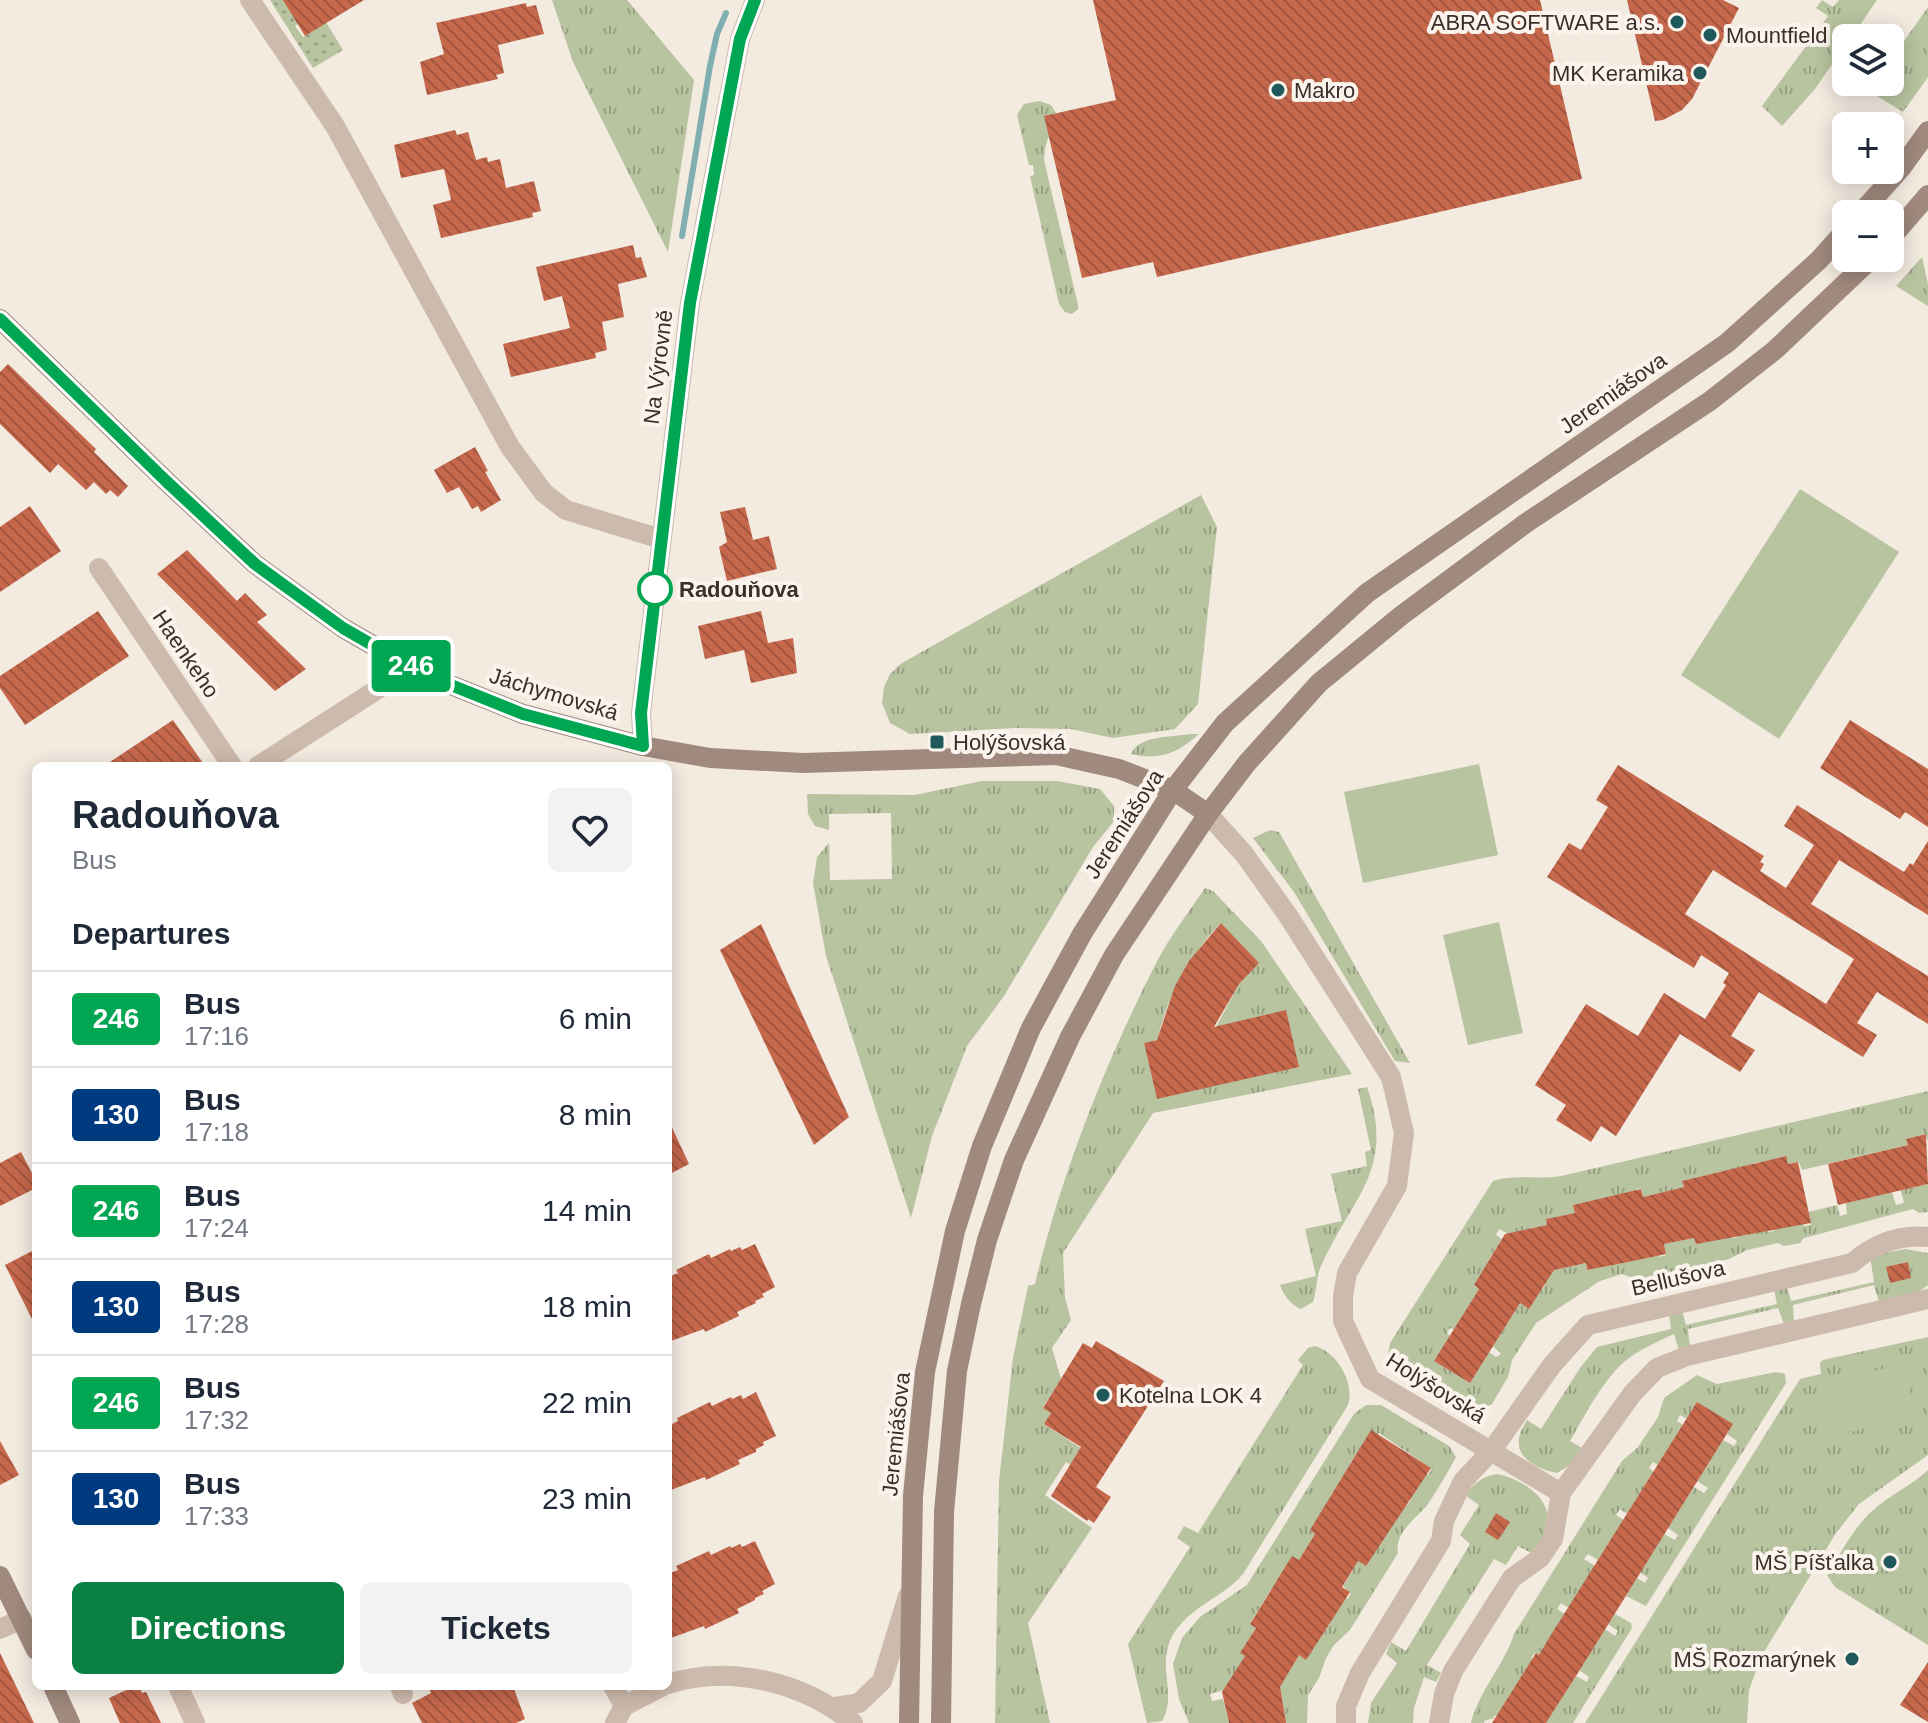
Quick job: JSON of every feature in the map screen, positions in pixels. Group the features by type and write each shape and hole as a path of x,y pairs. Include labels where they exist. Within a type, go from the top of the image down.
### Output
{"main road":[{"path":"1873,200 1928,131"},
{"path":"1904,223 1928,195"},
{"name":"Jeremiášova","path":"909,1723 913,1496 925,1372 955,1231 982,1146 1031,1028 1082,934 1173,790 1225,723 1367,593 1727,343 1832,246"},
{"path":"941,1723 941,1601 949,1442 957,1371 987,1240 1014,1160 1070,1037 1114,955 1208,814 1247,763 1319,683 1402,615 1526,523 1710,401 1775,350 1859,272"},
{"name":"Jáchymovská","path":"0,319 255,564 343,628 412,667 523,714 643,746 710,758 792,763 1056,755 1111,767 1173,790 1208,814"},
{"path":"0,1576 32,1641"},
{"path":"55,1690 70,1723"}],"street":[{"path":"250,0 335,126 510,447 544,493 566,510 661,539"},
{"name":"Na Výrovně","path":"643,746 641,713 699,252 740,39 755,0"},
{"name":"Haenkeho","path":"99,568 229,762"},
{"path":"264,762 412,667"},
{"name":"Holýšovská","path":"1208,814 1244,854 1287,914 1391,1077 1404,1133 1397,1186 1347,1273 1343,1296 1343,1321 1356,1352 1370,1379 1492,1450"},
{"name":"Bellušova","path":"1346,1723 1346,1706 1360,1673 1441,1541 1444,1521 1463,1481 1492,1450 1552,1365 1588,1325 1852,1263 1878,1245 1911,1236 1928,1237"},
{"path":"1439,1723 1444,1694 1453,1671 1512,1578 1540,1558 1553,1539 1561,1493 1632,1394 1657,1368 1687,1356 1928,1299"},
{"path":"1492,1450 1561,1493"},
{"path":"834,1707 859,1703 882,1681 909,1592"},
{"path":"0,1629 22,1619"},
{"path":"672,1683 686,1678 722,1675 754,1677 834,1707 853,1723"},
{"path":"180,1690 195,1723"},
{"path":"614,1690 619,1714 658,1690"}],"green space":[{"path":"270,0 293,0 298,24 295,26 303,37 318,28 324,19 343,50 313,68"},
{"path":"552,0 627,0 694,80 668,252 573,62"},
{"path":"1822,0 1833,7 1839,0 1877,0 1861,24 1832,24 1832,64 1782,126 1762,106 1828,16 1816,8"},
{"path":"1928,7 1928,77 1903,112 1877,96 1904,96 1904,41"},
{"path":"1039,101 1051,105 1056,113 1044,160 1078,305 1072,314 1065,312 1059,304 1030,176 1034,175 1033,165 1029,165 1017,115 1024,104"},
{"path":"1922,257 1928,284 1928,306 1896,286"},
{"path":"1800,489 1899,552 1779,739 1681,675"},
{"path":"1201,495 1217,527 1198,704 1175,729 1113,738 1071,729 1014,728 910,734 890,723 882,703 884,687 890,674 902,663"},
{"path":"1199,734 1168,754 1131,754 1141,743 1149,740"},
{"path":"1479,764 1498,855 1363,883 1344,792"},
{"path":"982,781 1057,781 1100,789 1114,806 1114,821 1093,847 1004,996 967,1046 932,1136 911,1218 826,956 813,883 817,857 829,843 830,880 892,879 891,813 829,814 829,830 815,826 808,814 807,794 915,795"},
{"path":"1270,830 1279,832 1410,1063 1395,1061 1294,892 1253,838"},
{"path":"1205,888 1213,891 1261,941 1352,1074 1153,1113 1063,1253 1065,1298 1071,1320 1052,1348 1061,1379 1043,1407 1051,1413 1044,1424 1105,1464 1081,1471 1066,1462 1045,1495 1092,1528 1028,1623 1050,1723 995,1723 999,1481 1013,1358 1028,1286 1035,1284 1071,1162 1118,1042 1160,955","holes":["1221,923 1258,963 1239,984 1216,1027 1299,1066 1157,1099 1144,1043 1157,1040 1167,1007 1199,949"]},
{"path":"1499,922 1523,1033 1468,1045 1443,935"},
{"path":"1367,1087 1375,1116 1373,1162 1357,1201 1321,1266 1313,1302 1301,1309 1288,1299 1280,1285 1316,1276 1305,1229 1342,1221 1331,1174 1367,1166 1365,1152 1371,1150 1358,1089"},
{"path":"1928,1091 1928,1141 1925,1134 1907,1139 1908,1145 1802,1170 1799,1162 1788,1164 1785,1156 1779,1158 1781,1165 1762,1170 1760,1162 1754,1163 1756,1171 1725,1171 1682,1181 1684,1187 1643,1197 1641,1188 1635,1190 1636,1198 1616,1195 1574,1205 1575,1213 1546,1219 1547,1225 1529,1229 1531,1238 1527,1244 1499,1229 1496,1235 1502,1239 1487,1263 1493,1267 1474,1285 1479,1289 1454,1330 1450,1328 1447,1333 1450,1336 1434,1361 1470,1383 1489,1352 1496,1357 1501,1354 1493,1346 1520,1303 1529,1309 1532,1284 1542,1290 1545,1285 1535,1279 1538,1273 1586,1263 1587,1270 1621,1254 1623,1263 1657,1246 1660,1257 1666,1255 1664,1244 1694,1238 1696,1244 1730,1230 1732,1238 1738,1237 1737,1228 1766,1221 1768,1232 1774,1231 1772,1220 1801,1213 1804,1226 1811,1225 1808,1212 1837,1205 1840,1216 1847,1214 1846,1203 1892,1192 1896,1205 1904,1203 1901,1190 1928,1184 1928,1212 1919,1213 1913,1209 1804,1238 1800,1243 1784,1246 1778,1243 1747,1250 1729,1259 1639,1280 1622,1274 1600,1281 1536,1323 1512,1360 1508,1377 1492,1404 1475,1412 1413,1380 1401,1372 1388,1356 1390,1343 1493,1181 1561,1176"},
{"path":"1905,1249 1928,1253 1928,1285 1917,1293 1879,1302 1874,1285 1793,1305 1794,1322 1784,1324 1778,1308 1688,1329 1690,1347 1679,1350 1674,1334 1648,1346 1616,1370 1570,1441 1584,1449 1568,1466 1557,1473 1551,1472 1531,1463 1521,1453 1519,1437 1527,1420 1541,1429 1597,1347 1671,1329 1669,1313 1682,1310 1686,1325 1777,1304 1774,1289 1787,1286 1791,1301 1874,1282 1870,1256"},
{"path":"1928,1337 1928,1455 1859,1504 1836,1533 1761,1657 1749,1690 1747,1723 1585,1723 1800,1379 1821,1374 1820,1363 1823,1360"},
{"path":"1315,1346 1330,1355 1342,1370 1349,1387 1348,1405 1243,1574 1184,1620 1176,1630 1167,1651 1166,1711 1162,1721 1147,1723 1128,1644 1190,1547 1177,1538 1184,1526 1198,1533 1303,1365 1298,1360 1308,1348"},
{"path":"1904,1364 1916,1417 1831,1436 1819,1383"},
{"path":"1776,1372 1785,1374 1786,1383 1646,1606 1626,1596 1637,1578 1645,1583 1648,1578 1640,1572 1664,1534 1675,1540 1678,1535 1668,1528 1694,1487 1704,1493 1708,1488 1697,1481 1723,1440 1734,1446 1737,1441 1727,1434 1732,1424 1687,1419 1680,1415 1677,1421 1683,1425 1658,1465 1653,1462 1649,1468 1654,1472 1627,1514 1620,1509 1616,1515 1624,1520 1598,1560 1588,1554 1584,1559 1595,1566 1569,1608 1561,1603 1557,1609 1565,1614 1539,1655 1535,1653 1531,1658 1535,1661 1507,1699 1515,1711 1494,1716 1484,1723 1471,1723 1514,1634 1622,1461 1638,1447 1658,1417 1664,1398 1697,1375 1717,1384"},
{"path":"1366,1405 1381,1405 1449,1446 1456,1457 1453,1463 1426,1507 1400,1537 1398,1553 1350,1630 1326,1658 1319,1678 1308,1695 1307,1723 1280,1723 1274,1696 1299,1655 1306,1659 1319,1624 1326,1629 1330,1624 1323,1618 1338,1593 1347,1599 1351,1594 1343,1586 1358,1561 1366,1565 1397,1499 1407,1505 1411,1500 1401,1493 1417,1468 1428,1475 1432,1469 1379,1433 1351,1462 1339,1496 1332,1493 1329,1499 1335,1503 1310,1530 1315,1534 1299,1560 1272,1588 1250,1623 1256,1628 1241,1653 1245,1656 1242,1685 1210,1694 1212,1701 1223,1699 1229,1723 1189,1723 1179,1699 1173,1664 1182,1638 1200,1617 1247,1585 1354,1414"},
{"name":"MŠ Píšťalka","path":"1928,1470 1928,1645 1835,1587 1827,1575 1864,1519"},
{"path":"1497,1474 1526,1486 1542,1501 1548,1520 1543,1537 1533,1554 1518,1546 1506,1565 1494,1559 1427,1665 1441,1673 1436,1682 1424,1677 1414,1708 1413,1723 1368,1723 1371,1703 1397,1663 1386,1654 1391,1642 1406,1651 1470,1544 1460,1535 1479,1505 1465,1495 1479,1481"},
{"path":"1615,1614 1631,1623 1632,1628 1573,1723 1546,1723 1576,1676 1587,1682 1589,1677 1579,1670 1605,1629 1615,1636 1618,1631 1608,1624"}],"building":[{"path":"283,0 364,0 305,36"},
{"path":"1093,0 1540,0 1582,179 1157,277 1153,262 1082,278 1044,116 1116,100"},
{"path":"1627,0 1723,0 1739,8 1692,99 1682,110 1663,120 1655,121"},
{"path":"526,3 527,7 536,5 544,34 498,45 504,73 496,75 498,79 427,95 420,62 444,54 436,23"},
{"path":"455,130 457,135 468,132 476,160 487,157 488,162 500,159 506,188 534,181 541,211 532,213 533,217 441,238 433,205 451,200 444,169 401,178 394,145"},
{"path":"633,245 636,258 641,257 647,277 618,284 624,317 602,322 607,350 595,353 596,358 511,377 503,344 570,328 562,296 544,301 536,267"},
{"path":"8,364 96,449 94,452 128,486 118,497 110,490 106,494 94,482 86,490 58,464 50,473 0,424 0,372"},
{"path":"475,447 501,500 481,512 478,506 472,509 459,487 447,493 434,470"},
{"path":"30,506 61,551 0,592 0,527"},
{"path":"745,507 753,540 769,536 777,569 727,581 719,547 727,542 720,512"},
{"path":"187,550 237,601 245,593 267,615 257,622 306,669 275,691 157,574"},
{"path":"98,611 129,656 25,725 0,688 0,676"},
{"path":"761,611 768,643 793,638 797,673 751,683 744,650 705,659 698,626"},
{"path":"173,720 202,762 110,762"},
{"path":"1850,720 1928,769 1928,827 1905,812 1900,819 1820,768"},
{"path":"1618,765 1764,856 1760,871 1786,888 1814,845 1784,826 1797,805 1904,872 1910,863 1913,865 1928,841 1928,915 1839,860 1811,904 1928,976 1928,1024 1877,992 1857,1023 1877,1035 1863,1057 1759,992 1731,1036 1755,1050 1740,1072 1680,1034 1616,1136 1601,1126 1591,1142 1556,1120 1566,1105 1535,1085 1586,1004 1638,1036 1664,993 1705,1019 1726,985 1723,983 1729,973 1701,955 1694,968 1547,877 1569,843 1581,850 1608,807 1596,800","holes":["1713,870 1854,959 1826,1004 1685,914"]},
{"path":"1221,923 1259,963 1239,984 1214,1027 1286,1010 1299,1067 1157,1099 1144,1043 1157,1040 1175,986 1189,961"},
{"path":"761,924 849,1117 814,1145 720,950"},
{"path":"672,1128 689,1164 672,1173"},
{"path":"1926,1134 1928,1184 1838,1205 1828,1164 1908,1145 1906,1139"},
{"path":"21,1152 32,1173 32,1190 0,1206 0,1163"},
{"path":"1786,1156 1788,1164 1798,1162 1811,1223 1696,1244 1694,1238 1664,1244 1666,1254 1587,1270 1586,1263 1554,1270 1529,1309 1520,1303 1470,1383 1434,1361 1479,1289 1474,1285 1505,1234 1547,1225 1546,1219 1575,1213 1573,1205 1641,1189 1643,1197 1684,1187 1682,1181"},
{"path":"755,1244 775,1287 762,1294 764,1297 756,1303 737,1312 739,1316 705,1332 704,1329 672,1341 672,1275 678,1273 676,1270 709,1254 711,1258 730,1249 740,1247 742,1250"},
{"path":"32,1251 32,1319 5,1265"},
{"path":"1908,1262 1911,1278 1890,1283 1886,1267"},
{"name":"Kotelna LOK 4","path":"1096,1341 1164,1381 1096,1487 1111,1497 1094,1523 1051,1496 1081,1447 1044,1424 1051,1413 1043,1408 1083,1343 1092,1348"},
{"path":"756,1392 776,1436 763,1442 764,1445 756,1452 738,1460 740,1464 706,1480 705,1477 672,1489 672,1424 678,1421 677,1418 710,1402 712,1406 741,1395 743,1399"},
{"path":"1697,1402 1733,1424 1546,1723 1492,1723 1536,1653 1539,1655"},
{"path":"1371,1430 1431,1468 1366,1566 1358,1561 1342,1587 1350,1592 1306,1660 1299,1655 1280,1687 1286,1723 1229,1723 1222,1692 1245,1656 1240,1653 1256,1628 1250,1624 1292,1556 1299,1560 1315,1534 1310,1530"},
{"path":"0,1441 19,1475 0,1485"},
{"path":"1496,1513 1510,1522 1498,1540 1485,1532"},
{"path":"755,1541 775,1584 737,1609 739,1613 705,1629 704,1626 672,1638 672,1572 678,1570 676,1566 709,1551 711,1555 730,1546 740,1544 742,1547"},
{"path":"0,1653 34,1723 0,1723"},
{"path":"1928,1662 1928,1722 1900,1705"},
{"path":"126,1690 146,1692 161,1723 120,1723 109,1698"},
{"path":"430,1690 514,1690 525,1719 516,1723 422,1723 412,1703 431,1693"}],"waterway":[{"path":"682,236 710,66 717,34 726,13"}],"bus line":[{"name":"246","path":"0,319 255,564 343,628 421,673 523,714 643,746 641,713 690,303 740,39 755,0"}],"place":[{"name":"ABRA SOFTWARE a.s.","path":"1677,22"},
{"name":"Mountfield","path":"1710,35"},
{"name":"MK Keramika","path":"1700,73"},
{"name":"Makro","path":"1278,90"},
{"name":"Radouňova","path":"655,589"},
{"name":"Holýšovská","path":"937,742"},
{"name":"Kotelna LOK 4","path":"1103,1395"},
{"name":"MŠ Píšťalka","path":"1890,1562"},
{"name":"MŠ Rozmarýnek","path":"1852,1659"}]}
